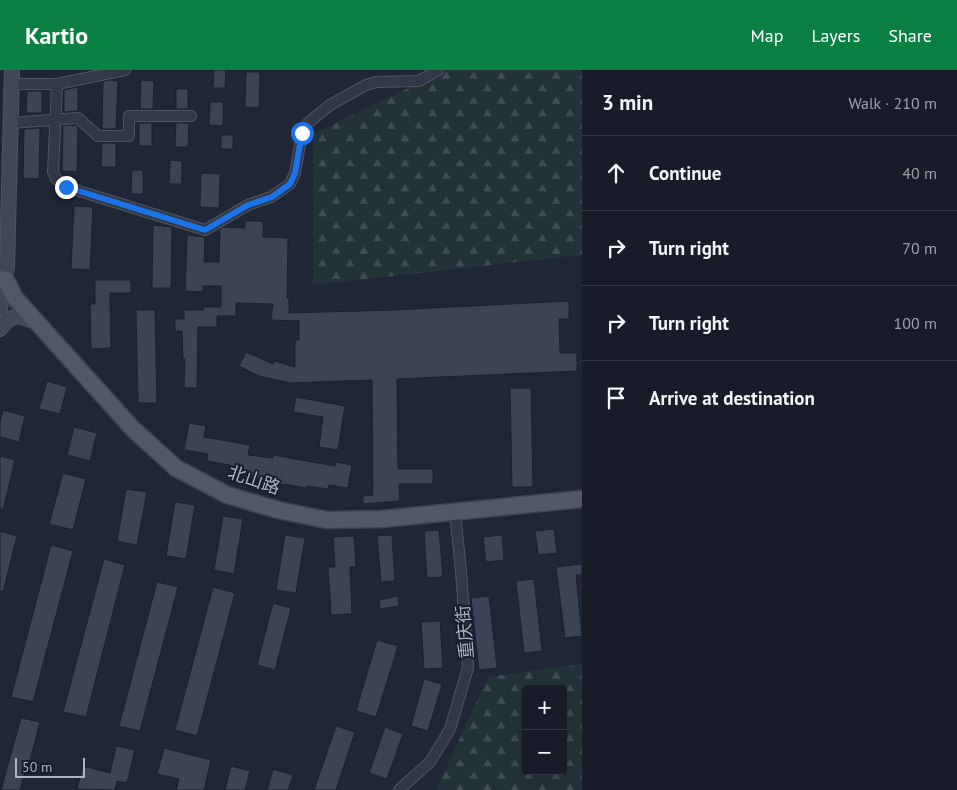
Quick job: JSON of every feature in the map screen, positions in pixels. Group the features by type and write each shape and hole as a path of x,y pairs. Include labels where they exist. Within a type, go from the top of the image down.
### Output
{"main road":[{"name":"北山路","path":"2,275 15,298 133,428 176,468 227,495 278,510 327,520 382,519 582,499"}],"street":[{"path":"0,309 2,275 8,245 12,77 57,84 125,70"},
{"path":"57,84 53,172 56,178 66,187 205,230 248,205 272,197 290,184 295,173 302,133 308,123 330,105 366,85 376,82 419,81 438,70"},
{"path":"11,123 78,118 98,136 129,136 129,116 191,116"},
{"path":"0,329 6,320 14,316 23,316 39,324"},
{"name":"重庆街","path":"399,790 430,762 450,729 468,668 461,572 454,512"}],"green space":[{"path":"446,70 582,70 582,255 313,285 313,134"},
{"path":"582,664 582,790 436,790 488,677"}],"building":[{"path":"214,70 226,70 225,88 213,88"},
{"path":"246,72 260,72 259,108 245,107"},
{"path":"109,80 118,81 116,129 102,129 103,82"},
{"path":"141,80 154,81 153,109 140,109"},
{"path":"78,87 78,111 64,112 64,90"},
{"path":"176,89 188,89 188,109 176,109"},
{"path":"27,91 42,91 42,113 26,113"},
{"path":"210,102 223,102 223,126 209,125"},
{"path":"139,123 152,123 152,146 139,146"},
{"path":"176,123 189,123 188,147 175,147"},
{"path":"76,125 78,128 77,172 62,171 63,126"},
{"path":"40,128 39,179 23,178 24,129"},
{"path":"221,135 233,135 233,149 221,149"},
{"path":"102,143 116,143 116,167 101,167"},
{"path":"170,160 182,161 182,184 169,184"},
{"path":"132,170 143,170 143,194 131,194"},
{"path":"201,173 220,174 219,208 200,207"},
{"path":"74,206 93,207 90,270 71,269"},
{"path":"245,221 263,221 263,237 288,238 287,298 289,298 289,313 569,301 569,319 559,319 560,353 577,353 577,371 397,379 398,469 433,469 433,484 399,484 400,501 363,504 363,496 373,495 372,380 290,383 259,376 239,366 246,352 273,364 274,361 295,367 295,340 299,340 299,321 271,320 273,304 236,303 236,316 217,316 217,327 198,327 197,388 184,388 185,359 183,359 182,331 175,331 175,319 184,319 184,310 203,310 203,307 221,307 221,286 203,286 203,292 185,291 187,235 205,237 204,262 219,262 220,229 223,227 245,228"},
{"path":"153,225 172,227 171,288 152,288"},
{"path":"95,280 131,280 131,293 110,293 111,348 91,349 90,304 95,304"},
{"path":"136,310 155,310 157,403 138,403"},
{"path":"47,381 67,387 60,414 39,409"},
{"path":"510,388 531,388 533,487 512,487"},
{"path":"296,397 345,406 338,450 319,447 323,417 293,412"},
{"path":"3,410 25,416 19,442 0,437 0,423"},
{"path":"189,423 206,426 204,437 250,445 248,455 273,458 273,455 335,466 336,462 352,465 348,488 329,485 328,489 283,485 250,478 251,475 229,470 230,465 207,461 208,454 184,450"},
{"path":"74,427 97,433 90,461 67,455"},
{"path":"0,456 15,460 3,510 0,509"},
{"path":"63,473 86,479 73,530 49,524"},
{"path":"126,489 147,492 137,545 117,541"},
{"path":"175,502 195,505 186,559 166,556"},
{"path":"223,516 243,519 234,574 214,570"},
{"path":"554,529 557,553 538,555 535,531"},
{"path":"439,530 443,577 427,578 424,531"},
{"path":"0,531 17,536 3,592 0,591"},
{"path":"285,535 305,538 296,593 276,590"},
{"path":"392,535 395,581 381,582 377,536"},
{"path":"502,535 504,560 486,562 483,537"},
{"path":"354,536 356,567 350,567 352,614 331,615 328,567 335,567 333,537"},
{"path":"51,545 73,551 33,702 11,697"},
{"path":"104,559 125,565 86,717 63,712"},
{"path":"582,564 582,575 576,575 582,636 565,638 556,567"},
{"path":"534,579 542,651 524,653 516,581"},
{"path":"157,582 178,587 140,731 119,726"},
{"path":"213,587 235,593 197,736 175,730"},
{"path":"398,596 399,606 380,609 379,600"},
{"path":"489,596 497,668 479,670 471,598"},
{"path":"273,603 291,608 275,670 257,665"},
{"path":"440,621 443,668 424,669 421,622"},
{"path":"377,640 398,646 376,717 356,711"},
{"path":"424,679 442,684 428,731 411,726"},
{"path":"21,718 40,722 29,764 27,763 20,790 1,790"},
{"path":"336,726 355,732 336,790 314,790"},
{"path":"385,727 403,734 387,779 369,773"},
{"path":"116,746 135,750 127,783 117,781 115,790 77,789 83,766 110,773"},
{"path":"164,748 211,760 204,790 176,790 179,779 157,774"},
{"path":"231,766 250,771 245,790 225,790"},
{"path":"273,769 293,775 288,790 267,790"}],"route":[{"path":"66,187 205,230 248,205 272,197 290,184 295,173 302,133"}]}
